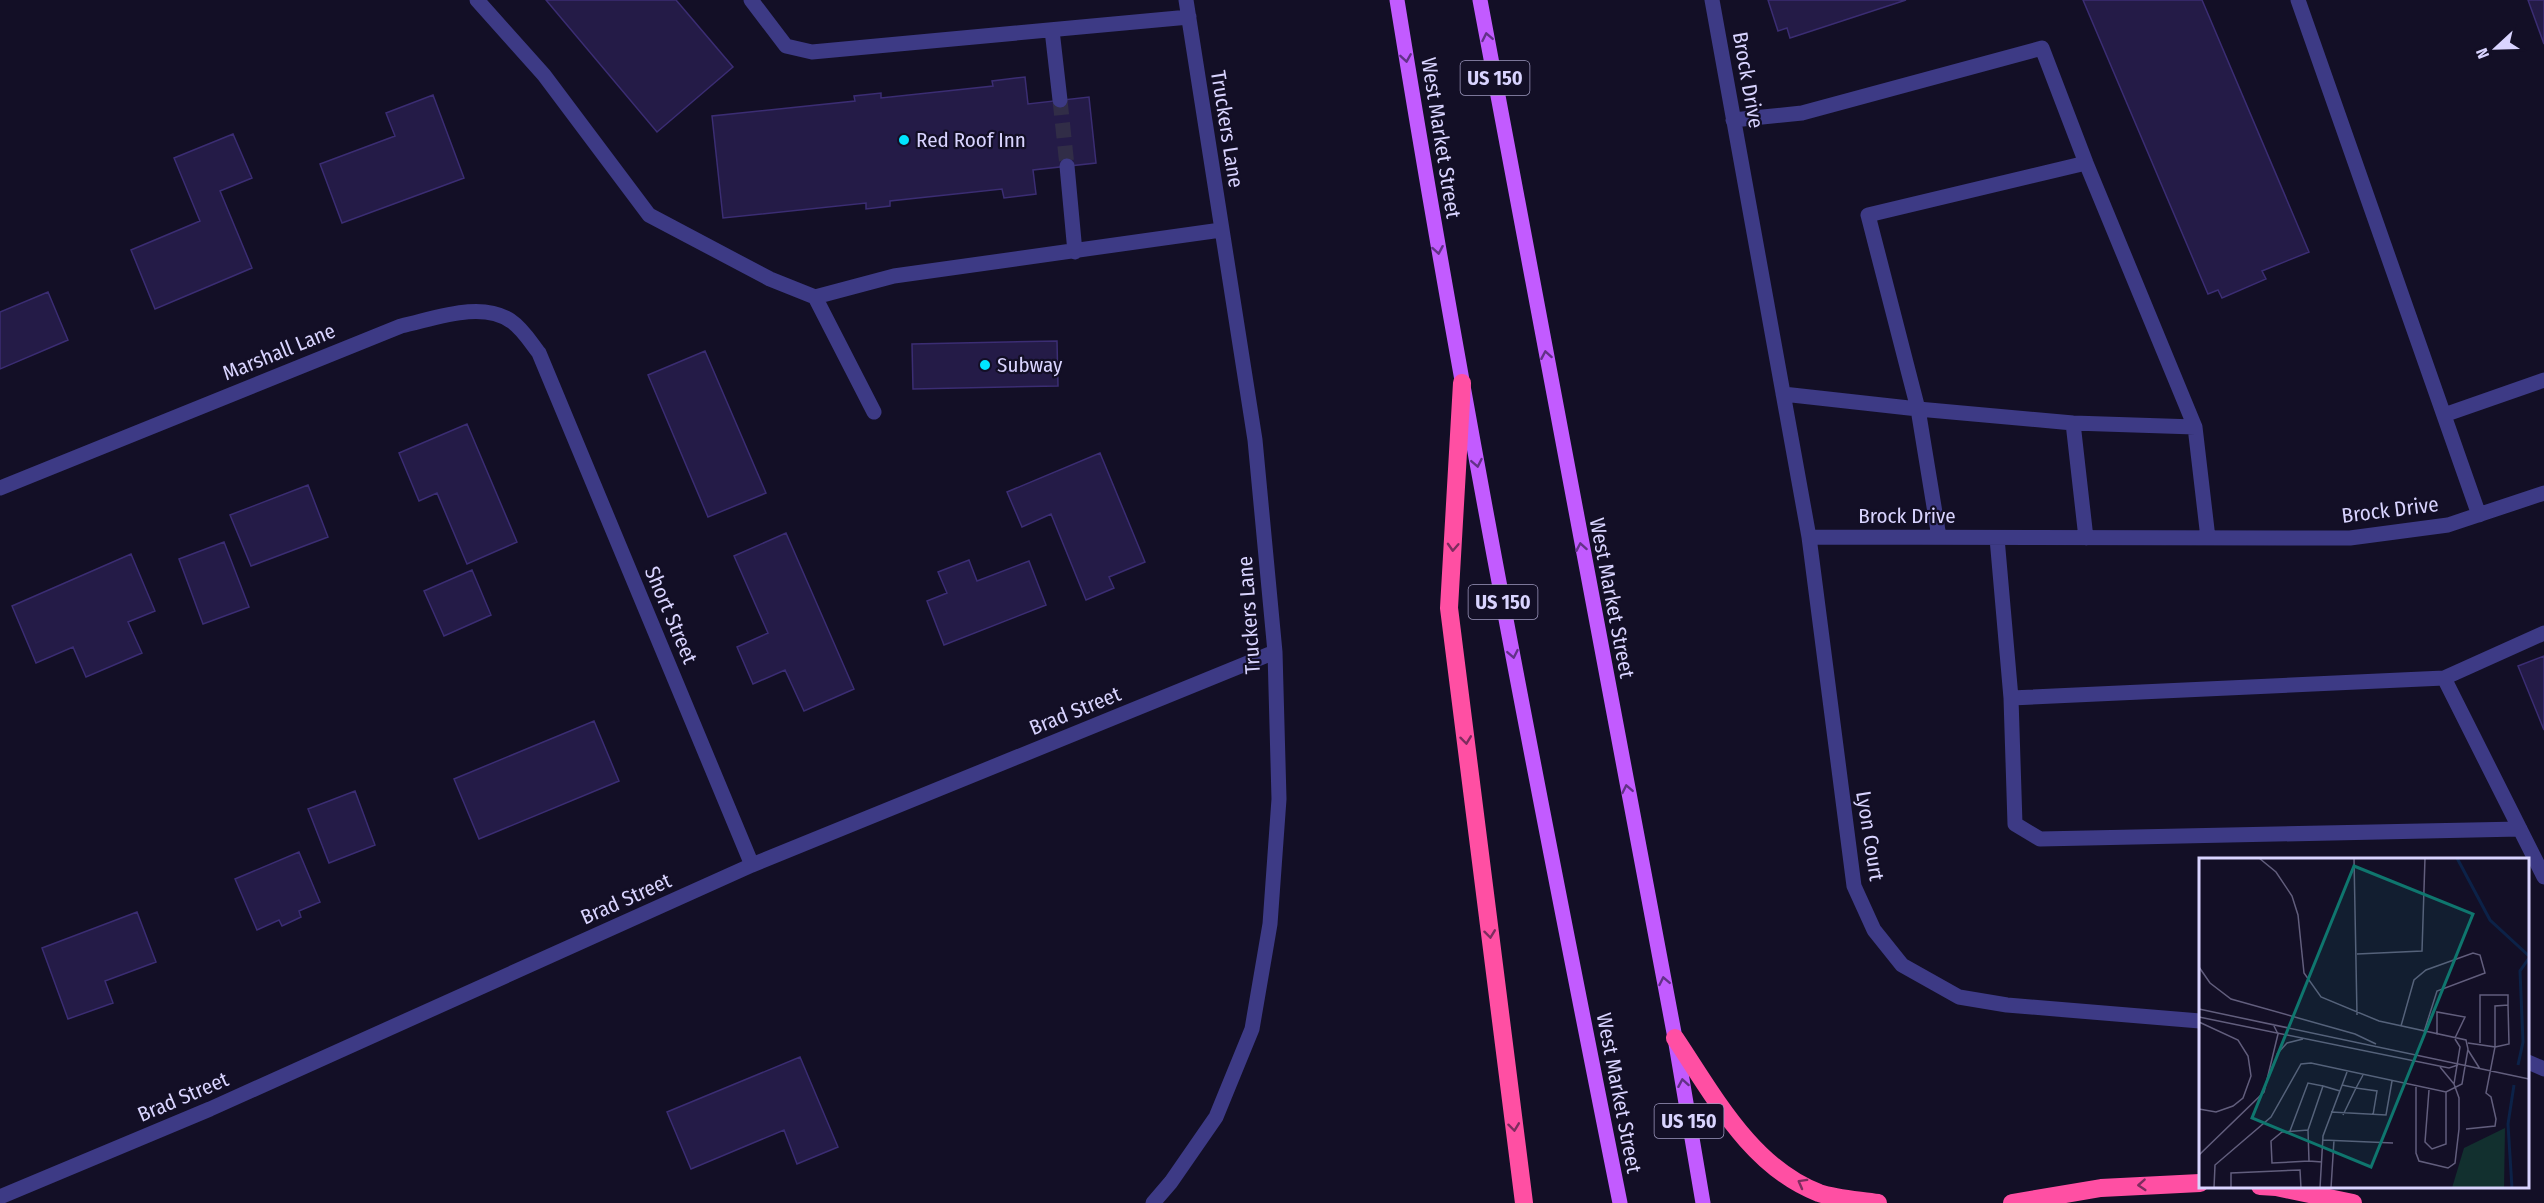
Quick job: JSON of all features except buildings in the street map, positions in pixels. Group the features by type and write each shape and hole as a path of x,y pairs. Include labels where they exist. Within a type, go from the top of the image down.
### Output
{"highway":[{"path":"1462,383 1449,608 1524,1203"},
{"path":"1675,1038 1731,1121 1769,1165 1820,1193 1878,1203"},
{"path":"2012,1203 2101,1188 2199,1183"},
{"path":"2281,1188 2353,1203"}],"main road":[{"name":"West Market Street","path":"1397,0 1462,383 1548,840 1620,1203"},
{"name":"West Market Street","path":"1480,0 1675,1038 1703,1203"}],"street":[{"path":"477,0 544,75 649,215 770,279 815,297 894,276 1221,230"},
{"path":"751,0 786,46 812,52 1189,17"},
{"name":"Truckers Lane","path":"1153,1203 1171,1182 1216,1117 1252,1029 1270,924 1279,799 1275,652 1255,440 1186,0"},
{"name":"Brock Drive","path":"1712,0 1809,537 2350,538 2448,525 2544,493"},
{"path":"2298,0 2479,515"},
{"path":"1052,30 1060,100"},
{"path":"1733,120 1802,113 2042,48 2086,164 2195,427 2208,538"},
{"path":"1939,537 1918,410 1868,215 2086,164"},
{"path":"1067,166 1075,252"},
{"path":"815,297 874,412"},
{"name":"Marshall Lane","path":"0,488 401,326 470,312 495,314 511,321 539,353 551,382"},
{"path":"2444,414 2544,380"},
{"name":"Short Street","path":"551,382 752,865"},
{"path":"1783,394 1918,410 2073,423 2195,427"},
{"path":"2073,423 2086,538"},
{"name":"Lyon Court","path":"1809,537 1854,886 1874,930 1902,965 1959,998 2007,1005 2199,1021"},
{"path":"1997,538 2011,698 2015,824 2040,839 2520,829"},
{"path":"2011,698 2444,678 2544,633"},
{"name":"Brad Street","path":"0,1197 210,1109 752,865 1275,652"},
{"path":"2444,678 2544,878"},
{"path":"2529,1062 2544,1069"}],"tunnel":[{"path":"1060,100 1067,166"}],"place":[{"name":"Red Roof Inn","path":"904,140"},
{"name":"Subway","path":"985,365"}]}
